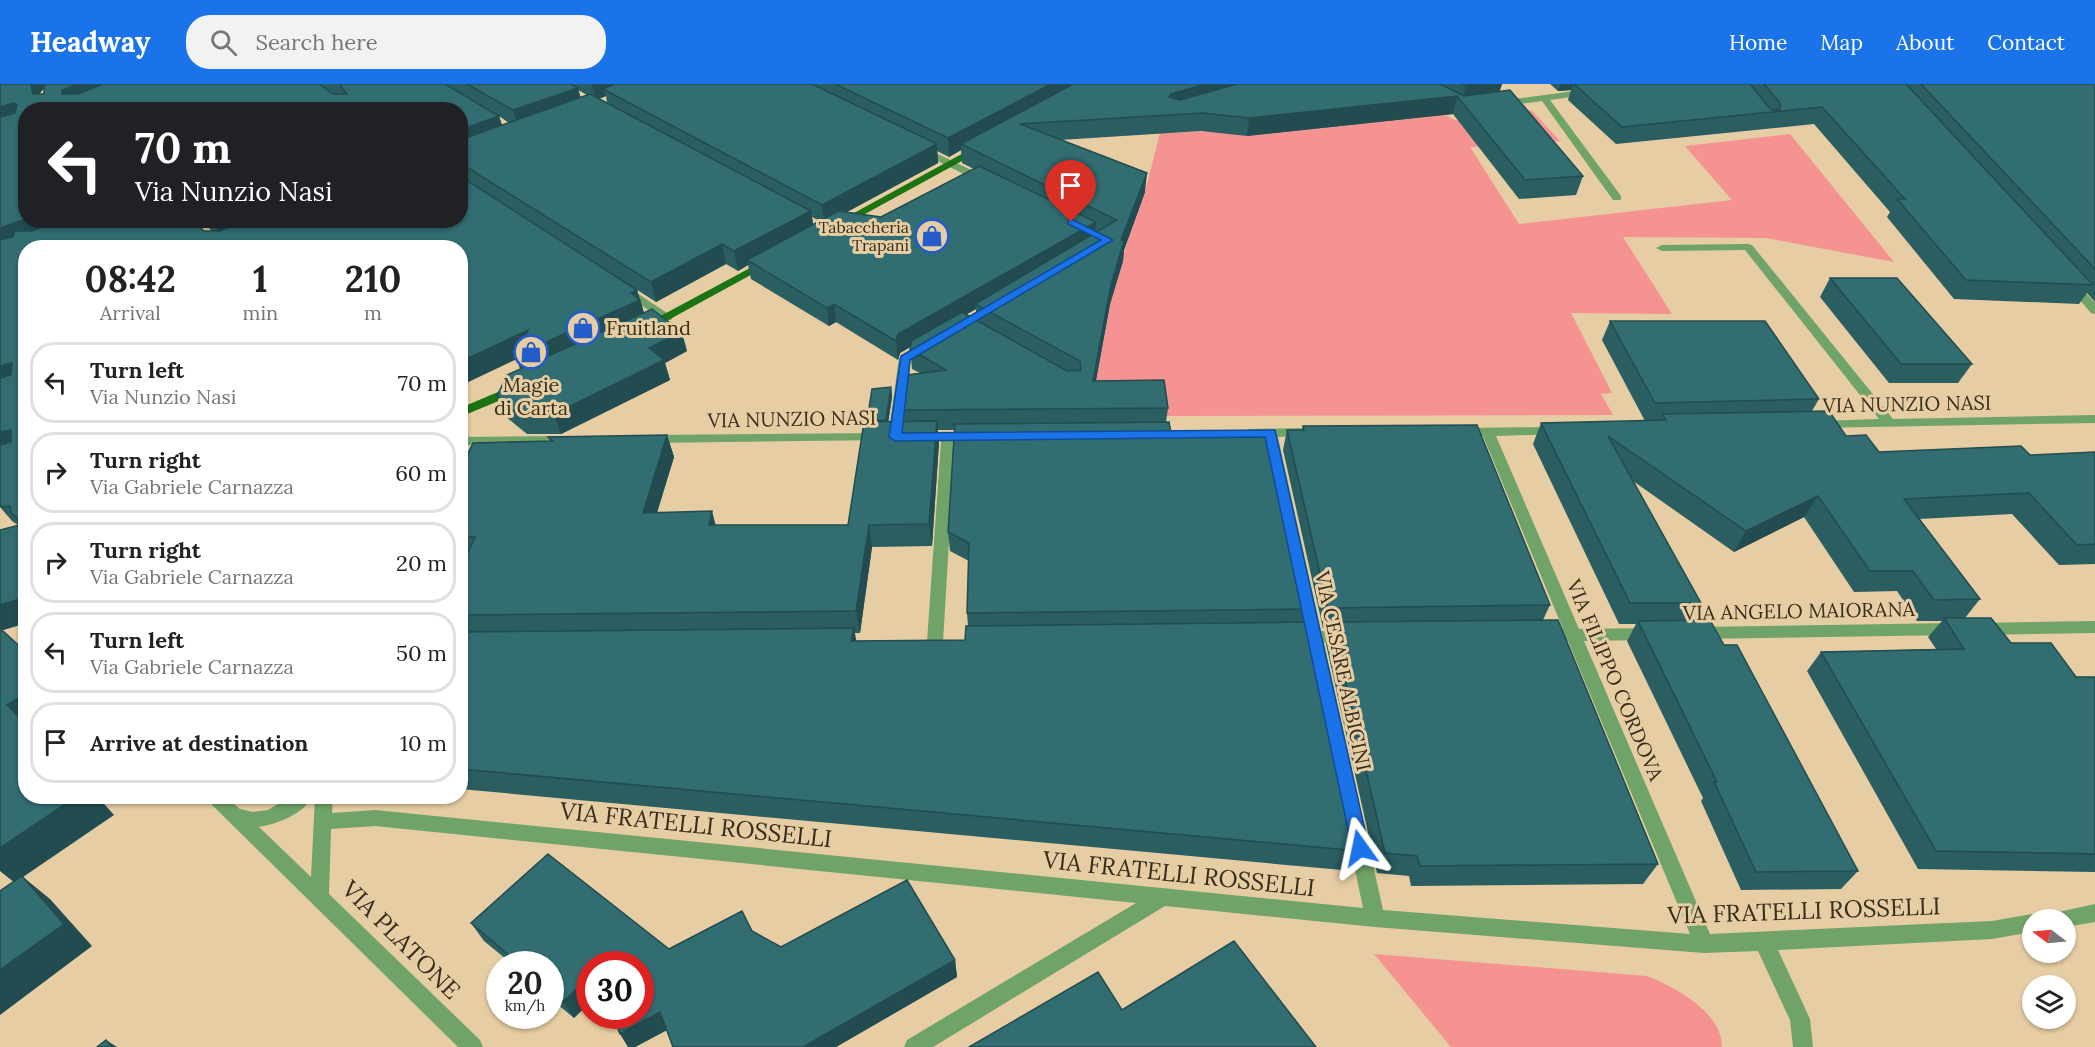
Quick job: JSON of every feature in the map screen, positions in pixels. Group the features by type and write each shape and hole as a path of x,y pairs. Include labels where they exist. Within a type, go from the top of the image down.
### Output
{"main road":[{"path":"832,227 991,141"},
{"path":"635,332 777,257"},
{"path":"468,409 529,382"}],"street":[{"path":"1491,105 1600,91"},
{"path":"1544,98 1617,198"},
{"path":"908,142 973,180 998,187"},
{"path":"832,227 858,228"},
{"path":"1662,248 1749,247 1890,424"},
{"path":"2063,275 2095,310"},
{"path":"618,285 667,317"},
{"path":"895,437 905,358 934,341"},
{"name":"VIA NUNZIO NASI","path":"1807,426 2095,419"},
{"path":"1442,432 1570,430"},
{"path":"1236,433 1316,432"},
{"name":"VIA FILIPPO CORDOVA","path":"1488,432 1704,944"},
{"name":"VIA CESARE ALBICINI","path":"1270,433 1375,918"},
{"name":"VIA NUNZIO NASI","path":"637,440 983,436"},
{"path":"935,642 948,437"},
{"path":"468,441 578,440"},
{"name":"VIA ANGELO MAIORANA","path":"1527,635 2095,627"},
{"path":"1279,638 1362,637"},
{"name":"VIA PLATONE","path":"221,804 319,895 473,1047"},
{"path":"235,816 260,821 287,811 295,804"},
{"path":"319,895 324,804"},
{"name":"VIA FRATELLI ROSSELLI","path":"323,822 375,818 1161,898 1375,918 1704,944 1992,930 2022,925"},
{"path":"914,1047 1161,898"},
{"path":"2076,916 2095,913"},
{"path":"1764,941 1800,1019 1803,1047"}],"shaded area":[{"path":"1428,106 1455,120 1531,110 1560,141 1470,147 1519,224 1732,200 1685,146 1790,134 1894,262 1766,238 1623,237 1672,314 1571,313 1612,393 1601,394 1613,415 1164,416 1087,385 1130,232 1145,192 1160,133 1212,131 1247,136 1291,131"},
{"path":"1374,954 1647,976 1683,994 1706,1012 1720,1034 1722,1047 1451,1047"}],"building":[{"path":"0,84 31,84 33,94 44,94 44,84 78,84 62,90 62,94 78,94 103,84 319,84 333,94 347,94 339,84 445,84 499,116 468,127 468,102 18,102 18,222 0,228 0,117 15,113 17,105 14,103 0,107"},
{"path":"467,84 571,84 578,88 513,110"},
{"path":"615,84 812,84 937,144 822,205 603,89"},
{"path":"835,84 1051,84 948,138"},
{"path":"1073,84 1206,84 1171,94 1169,97 1180,100 1237,84 1440,84 1464,96 1510,90 1583,176 1525,180 1457,96 1249,118 1202,113 1020,124 1147,173 1121,240 1124,241 1111,285 1093,381 1164,380 1168,408 902,410 907,375 946,370 910,349 911,341 962,312 1067,371 1081,370 1080,361 975,304 1117,220 961,144"},
{"path":"1574,84 1750,84 1771,110 1780,110 1780,103 1764,84 1906,84 2093,285 1966,280 1897,199 1905,199 1822,107 1622,127"},
{"path":"1921,84 2095,84 2095,269"},
{"path":"590,94 811,211 734,251 722,244 651,282 468,168 468,137"},
{"path":"979,166 1096,222 898,334 896,341 834,304 827,308 747,260 838,211 881,217"},
{"path":"468,181 637,290 631,293 640,300 515,356 528,330 468,358 468,240 18,240 18,519 11,513 10,506 0,505 0,445 11,442 11,430 0,432 0,378 11,375 12,363 0,366 0,240 13,237 15,231 32,231 39,228 201,228 204,231 220,231 227,228 468,228"},
{"path":"1830,278 1897,278 1972,364 1901,364"},
{"path":"652,309 682,332 649,348 664,360 554,414 519,415 497,396 507,375"},
{"path":"1610,321 1765,321 1819,399 1655,403"},
{"path":"891,387 886,420 867,421 872,389"},
{"path":"1829,411 1846,436 1866,435 1879,452 2021,446 2030,455 2095,452 2095,544 2077,545 2029,493 1904,499 1980,599 1934,600 1913,571 1870,571 1818,496 1746,531 1608,436 1701,603 1630,603 1541,423 1666,420 1662,414"},
{"path":"937,421 929,524 869,525 856,611 468,615 468,552 475,537 468,537 468,453 473,443 553,441 548,437 667,435 643,513 712,511 709,525 848,525 864,422"},
{"path":"1169,422 1171,433 1268,431 1307,609 967,613 969,543 948,532 955,424"},
{"path":"1477,425 1550,605 1328,608 1287,430 1304,430 1303,426"},
{"path":"18,526 18,599 0,605 0,530"},
{"path":"1944,618 1991,618 2011,643 2051,643 2076,677 2095,677 2095,854 1936,851 1821,652 1964,649"},
{"path":"1558,620 1658,864 1420,866 1417,856 1385,853 1332,622"},
{"path":"1710,620 1724,645 1737,645 1858,871 1756,872 1714,782 1717,782 1638,621"},
{"path":"1311,622 1360,851 468,770 468,632 854,628 851,641 965,640 966,626"},
{"path":"3,631 18,645 18,699 7,705 18,716 18,804 65,804 0,848 0,632"},
{"path":"548,854 669,949 742,911 752,931 781,947 907,880 955,960 803,1047 673,1047 660,1012 654,1015 654,951 576,951 576,989 564,1001 564,951 504,951 471,923"},
{"path":"22,876 64,924 0,970 0,891"},
{"path":"1234,941 1316,1047 969,1047 1098,972 1122,1010"},
{"path":"618,1029 629,1029 620,1034"},
{"path":"106,1040 112,1047 97,1047"}],"place":[{"name":"Tabaccheria Trapani","path":"932,236"},
{"name":"Fruitland","path":"583,328"},
{"name":"Magie di Carta","path":"531,352"}],"route":[{"path":"1071,222 1108,240 905,358 895,437 1270,433 1360,848"}]}
